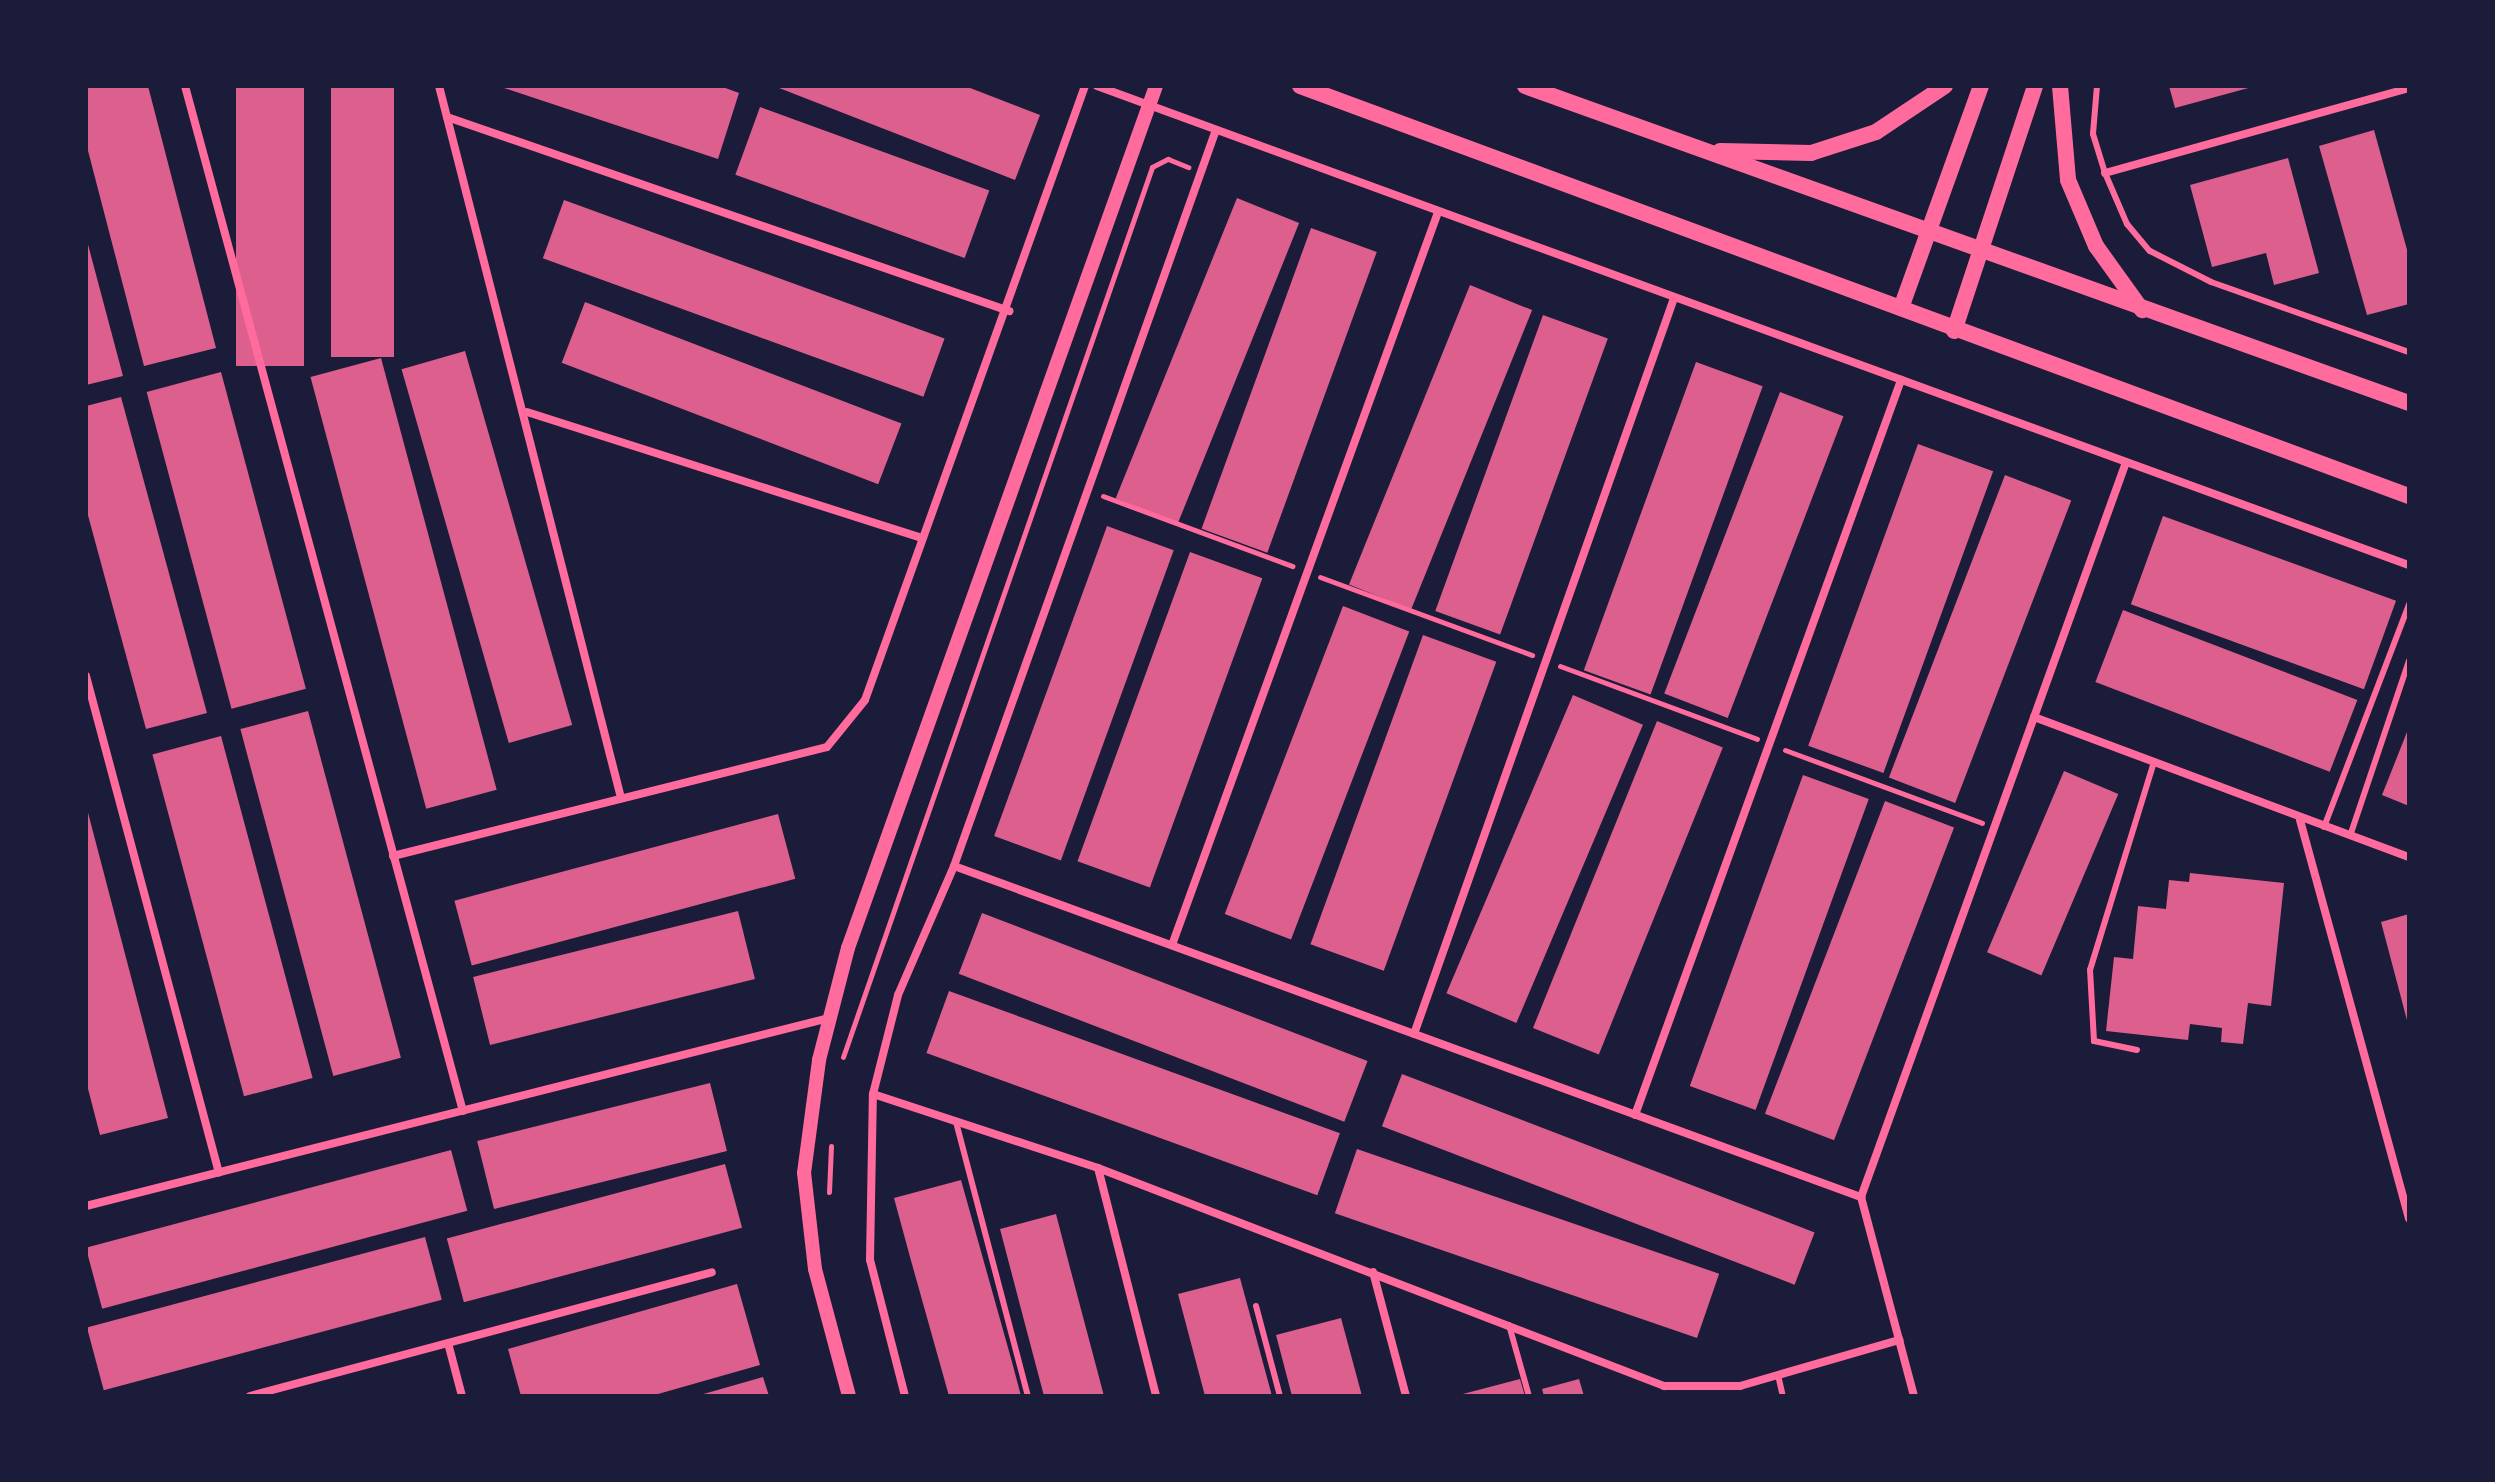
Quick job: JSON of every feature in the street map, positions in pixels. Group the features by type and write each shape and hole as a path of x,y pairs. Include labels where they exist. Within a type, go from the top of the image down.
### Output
{"main road":[{"path":"1300,86 1901,308 1954,331 2409,496"},
{"path":"1525,86 1928,235 2409,403"},
{"path":"1707,151 1811,153 1876,132 1945,86"},
{"path":"1901,308 1981,86"},
{"path":"1954,331 2035,86"},
{"path":"2060,86 2068,180 2096,246 2142,310"}],"street":[{"path":"185,86 463,1111"},
{"path":"439,86 527,412 621,798"},
{"path":"393,856 827,747 865,700 922,538 1009,311 1085,86"},
{"path":"1097,86 2409,565"},
{"path":"849,1396 815,1269 804,1173 829,1018 848,948 1156,86"},
{"path":"2105,173 2409,88"},
{"path":"447,117 1009,311"},
{"path":"905,1396 870,1260 873,1094 898,995 954,866 1216,130"},
{"path":"1172,945 1438,212"},
{"path":"1414,1034 1674,298"},
{"path":"1635,1115 1901,380"},
{"path":"527,412 922,538"},
{"path":"1914,1396 1861,1197 2126,462"},
{"path":"86,676 219,1173"},
{"path":"2034,717 2300,820 2409,857"},
{"path":"2300,820 2409,1218"},
{"path":"954,866 1861,1197"},
{"path":"86,1206 829,1018"},
{"path":"873,1094 1098,1168 1509,1325 1666,1391 1740,1386 1899,1340"},
{"path":"1098,1168 1156,1396"},
{"path":"250,1396 712,1272"},
{"path":"1373,1272 1406,1396"},
{"path":"448,1343 462,1396"}],"lane":[{"path":"2097,86 2093,134 2105,173 2127,224 2150,251 2211,282 2409,352"},
{"path":"2324,827 2409,604"},
{"path":"2350,837 2409,661"},
{"path":"2137,1050 2094,1041 2090,970 2153,765"},
{"path":"956,1122 1028,1396"},
{"path":"1256,1306 1280,1396"},
{"path":"1509,1325 1529,1396"},
{"path":"1778,1375 1783,1396"}],"path":[{"path":"842,1062 1152,167 1168,159 1201,172"},
{"path":"829,1197 831,1137"}],"building":[{"path":"86,86 148,86 216,348 144,366 86,143"},
{"path":"236,86 304,86 304,366 236,366"},
{"path":"331,86 394,86 394,357 331,357"},
{"path":"498,86 720,86 739,93 718,159"},
{"path":"774,86 965,86 1040,115 1015,180"},
{"path":"2169,86 2252,86 2252,87 2175,108"},
{"path":"760,107 989,190 965,258 735,175"},
{"path":"2374,130 2409,257 2409,304 2367,315 2319,146"},
{"path":"2288,158 2319,273 2274,285 2266,253 2212,267 2190,185"},
{"path":"1237,198 1299,223 1178,524 1116,498"},
{"path":"564,200 945,339 923,397 543,258"},
{"path":"1311,228 1377,252 1267,553 1202,529"},
{"path":"86,237 123,376 86,385"},
{"path":"1470,285 1532,310 1411,610 1349,584"},
{"path":"585,302 901,423 878,484 562,363"},
{"path":"1543,315 1608,339 1500,635 1435,611"},
{"path":"465,351 572,725 509,743 402,369"},
{"path":"381,358 497,790 426,809 310,377"},
{"path":"1696,362 1763,386 1651,695 1584,670"},
{"path":"221,372 306,689 232,709 147,392"},
{"path":"1780,392 1843,416 1728,718 1664,694"},
{"path":"121,397 207,713 146,729 86,508 86,406"},
{"path":"1918,444 1993,471 1883,773 1808,746"},
{"path":"2005,475 2071,500 1955,803 1889,777"},
{"path":"2163,516 2396,601 2364,689 2131,604"},
{"path":"1107,526 1174,550 1061,860 994,836"},
{"path":"1190,552 1262,578 1150,887 1077,861"},
{"path":"1343,606 1409,631 1291,940 1225,914"},
{"path":"2123,610 2357,700 2330,772 2095,682"},
{"path":"1423,635 1496,662 1384,971 1310,944"},
{"path":"1573,695 1643,725 1516,1023 1446,993"},
{"path":"308,711 401,1058 333,1076 240,729"},
{"path":"1657,721 1723,748 1599,1054 1533,1028"},
{"path":"2409,727 2409,806 2382,795"},
{"path":"221,736 313,1078 244,1096 152,754"},
{"path":"2064,771 2118,794 2041,975 1987,952"},
{"path":"1803,775 1869,799 1756,1110 1690,1086"},
{"path":"1885,801 1954,828 1834,1140 1765,1114"},
{"path":"86,805 168,1118 100,1135 86,1081"},
{"path":"778,814 795,879 472,965 454,901"},
{"path":"2190,873 2284,883 2271,1006 2248,1003 2243,1044 2221,1042 2222,1028 2190,1024 2188,1040 2106,1031 2114,957 2133,959 2138,906 2166,909 2169,880 2189,882"},
{"path":"738,911 755,979 490,1045 473,977"},
{"path":"982,913 1368,1061 1344,1122 959,974"},
{"path":"2409,914 2409,1024 2408,1024 2381,922"},
{"path":"949,991 1340,1133 1317,1195 926,1053"},
{"path":"1402,1074 1815,1232 1795,1285 1382,1126"},
{"path":"710,1083 727,1151 494,1209 477,1141"},
{"path":"1357,1149 1719,1274 1697,1338 1335,1213"},
{"path":"451,1150 467,1211 102,1309 86,1248"},
{"path":"725,1164 742,1228 464,1302 447,1239"},
{"path":"961,1180 1021,1396 949,1396 910,1257 894,1198"},
{"path":"1056,1214 1104,1396 1044,1396 1026,1328 1000,1229"},
{"path":"425,1237 442,1300 104,1390 87,1328"},
{"path":"1240,1278 1272,1396 1205,1396 1178,1294"},
{"path":"737,1284 760,1365 651,1396 521,1396 508,1349"},
{"path":"1341,1318 1362,1396 1292,1396 1276,1335"},
{"path":"763,1377 769,1396 700,1396 700,1395"},
{"path":"1520,1379 1525,1396 1459,1396 1459,1395"},
{"path":"1579,1379 1584,1396 1544,1396 1542,1389"}]}
